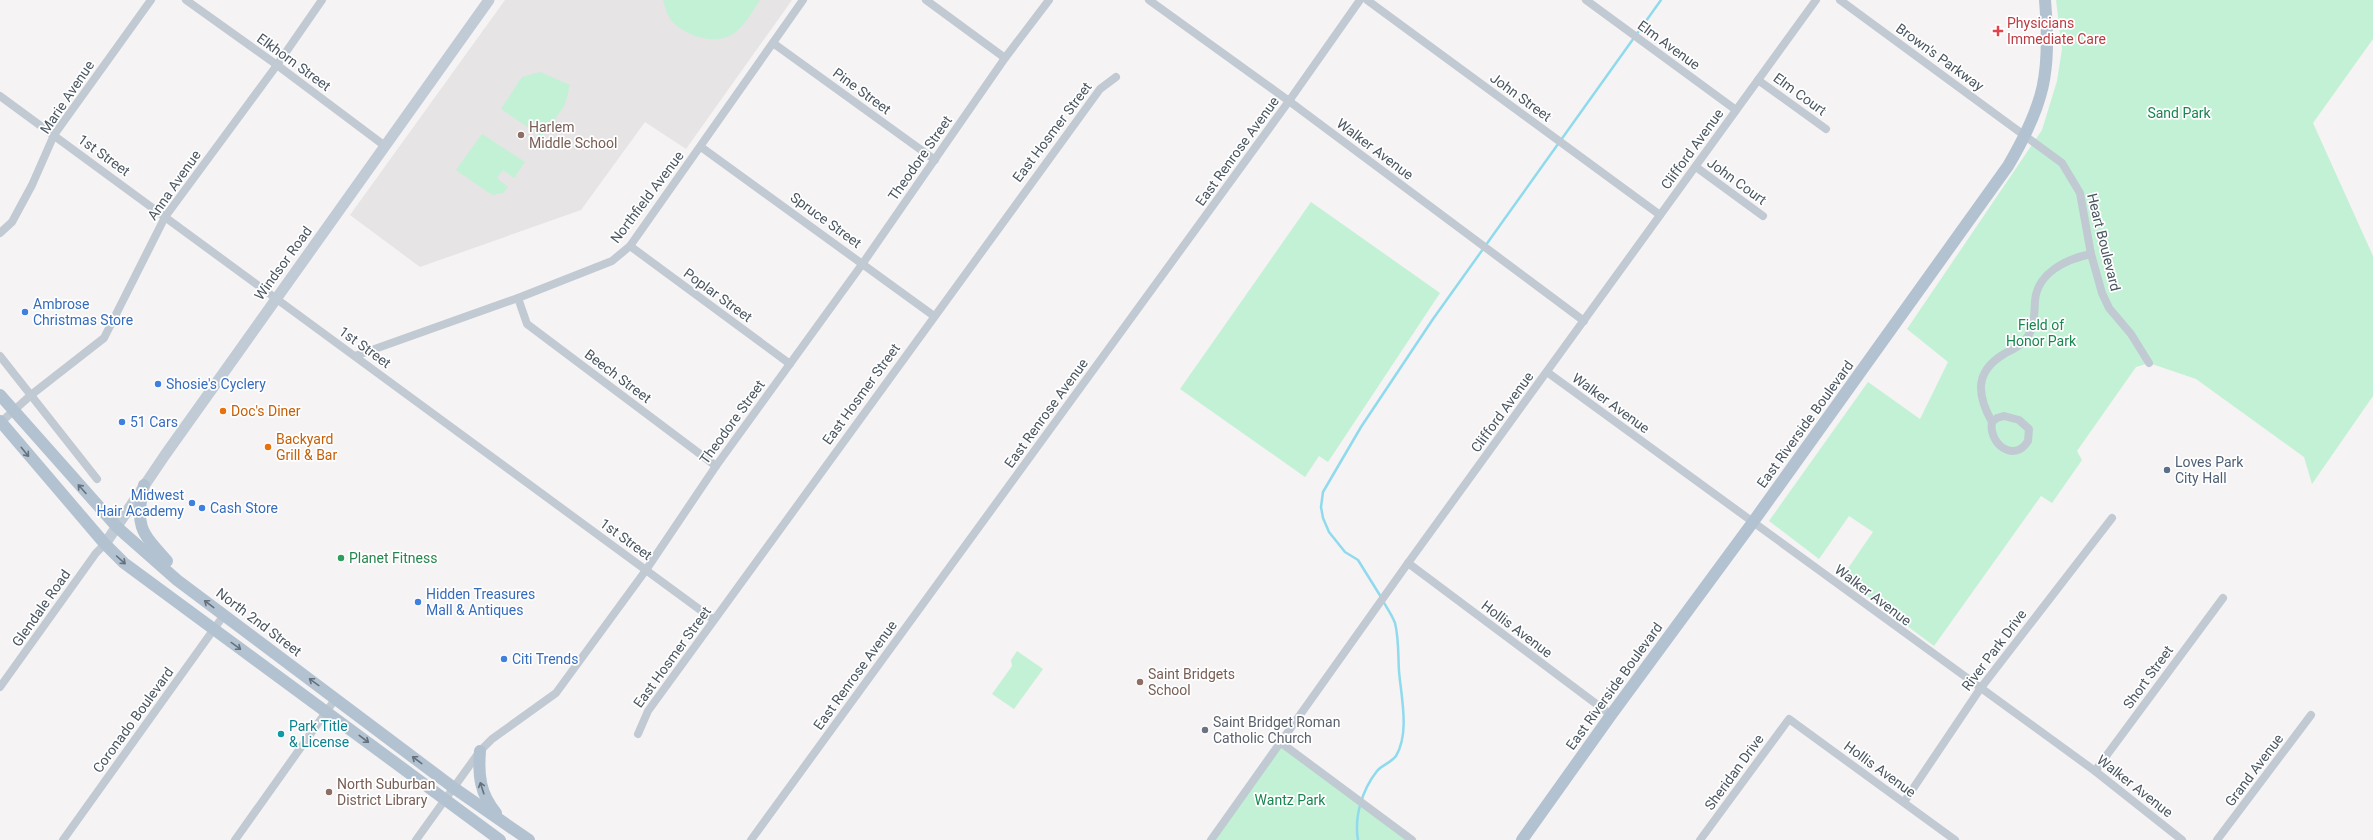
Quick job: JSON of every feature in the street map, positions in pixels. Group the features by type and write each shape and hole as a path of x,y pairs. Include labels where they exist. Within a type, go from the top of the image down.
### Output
{"main road":[{"name":"East Riverside Boulevard","path":"1522,840 1610,716 1753,522 2008,166 2026,135 2041,98 2046,69 2048,44 2045,0"},
{"name":"North 2nd Street","path":"0,395 13,412 118,528 177,580 454,788 529,840"},
{"path":"0,422 104,544 124,563 213,630 327,711 500,840"},
{"path":"144,485 138,513 144,534 148,542 166,560 177,580"},
{"path":"480,751 479,777 482,788 490,806 502,820"}],"street":[{"name":"Marie Avenue","path":"0,233 12,222 32,185 54,135 151,0"},
{"name":"Elkhorn Street","path":"186,0 277,65 385,146"},
{"name":"Anna Avenue","path":"0,422 31,395 104,338 166,217 277,65 322,0"},
{"name":"Windsor Road","path":"104,544 118,528 144,485 489,0"},
{"name":"Northfield Avenue","path":"355,356 518,298 612,261 630,246 803,0"},
{"path":"926,0 1005,58"},
{"name":"Theodore Street","path":"416,840 480,751 492,739 556,693 646,570 716,466 863,263 1005,58 1049,0"},
{"name":"Walker Avenue","path":"1149,0 1289,101 1584,321"},
{"name":"East Renrose Avenue","path":"751,840 1289,101 1360,0"},
{"name":"John Street","path":"1368,0 1660,215"},
{"name":"Elm Avenue","path":"1586,0 1736,110"},
{"name":"Clifford Avenue","path":"1211,840 1408,563 1696,167 1815,0"},
{"name":"Brown's Parkway","path":"1840,0 2026,135"},
{"name":"Pine Street","path":"773,43 935,160"},
{"name":"East Hosmer Street","path":"638,734 648,711 934,316 1100,88 1116,77"},
{"name":"Elm Court","path":"1758,80 1826,129"},
{"name":"1st Street","path":"0,96 714,620"},
{"name":"Heart Boulevard","path":"2026,135 2062,163 2080,193 2091,254 2102,293 2109,308 2131,334 2149,363"},
{"name":"Spruce Street","path":"701,147 863,263 934,316"},
{"name":"John Court","path":"1696,167 1763,216"},
{"name":"Poplar Street","path":"630,246 790,364"},
{"path":"1992,422 1997,418 2004,416 2025,424 2030,435 2025,446 2012,451 2002,448 1992,434 1992,422 1981,397 1980,388 1987,369 1993,361 2022,344 2028,336 2033,327 2037,291 2046,276 2066,262 2091,254"},
{"name":"Beech Street","path":"518,298 527,324 716,466"},
{"path":"0,356 97,479"},
{"name":"Walker Avenue","path":"1547,372 1980,689 2095,771 2182,840"},
{"name":"River Park Drive","path":"1904,802 1980,689 2112,518"},
{"name":"Glendale Road","path":"0,687 104,544"},
{"name":"Hollis Avenue","path":"1408,563 1610,716"},
{"name":"Short Street","path":"2095,771 2223,598"},
{"name":"Coronado Boulevard","path":"63,840 224,615"},
{"path":"235,840 336,698"},
{"name":"Grand Avenue","path":"2217,840 2311,715"},
{"name":"Hollis Avenue","path":"1789,719 1955,840"},
{"name":"Sheridan Drive","path":"1700,840 1789,719"},
{"path":"1280,742 1412,840"}],"shaded area":[{"name":"Harlem Middle School","path":"505,0 792,0 686,149 645,122 581,210 420,267 350,215"}],"green space":[{"path":"663,0 760,0 747,20 738,30 731,35 713,39 694,35 677,26 671,20"},
{"name":"Field of Honor Park","path":"2056,0 2373,0 2373,39 2313,123 2373,256 2373,396 2312,484 2304,457 2196,379 2149,363 2136,367 2077,451 2082,460 2052,503 2041,496 1934,646 1842,577 1873,532 1849,516 1819,559 1769,521 1868,382 1920,419 1948,362 1907,329 2042,130 2057,81 2062,49"},
{"path":"540,72 570,85 565,105 542,137 501,109 522,77"},
{"path":"482,134 525,162 514,178 503,170 497,178 508,187 503,193 492,195 456,170"},
{"path":"1311,202 1440,293 1328,462 1319,456 1305,477 1180,389"},
{"path":"1017,651 1043,669 1014,709 992,694 1012,666 1011,660"},
{"name":"Wantz Park","path":"1280,742 1410,840 1211,840"}],"waterway":[{"path":"1381,597 1358,560 1345,552 1329,532 1323,518 1321,507 1323,492 1361,427 1433,319 1661,0"},
{"path":"1358,840 1357,822 1363,795 1377,771 1396,756 1403,737 1404,714 1397,635 1394,620 1383,601"}],"place":[{"name":"Physicians Immediate Care","path":"1998,31"},
{"name":"Harlem Middle School","path":"521,135"},
{"name":"Ambrose Christmas Store","path":"25,312"},
{"name":"Shosie's Cyclery","path":"158,384"},
{"name":"Doc's Diner","path":"223,411"},
{"name":"51 Cars","path":"122,422"},
{"name":"Backyard Grill & Bar","path":"268,447"},
{"name":"Loves Park City Hall","path":"2167,470"},
{"name":"Midwest Hair Academy","path":"192,503"},
{"name":"Cash Store","path":"202,508"},
{"name":"Planet Fitness","path":"341,558"},
{"name":"Hidden Treasures Mall & Antiques","path":"418,602"},
{"name":"Citi Trends","path":"504,659"},
{"name":"Saint Bridgets School","path":"1140,682"},
{"name":"Saint Bridget Roman Catholic Church","path":"1205,730"},
{"name":"Park Title & License","path":"281,734"},
{"name":"North Suburban District Library","path":"329,792"}],"park label":[{"name":"Sand Park","path":"2179,113"}]}
